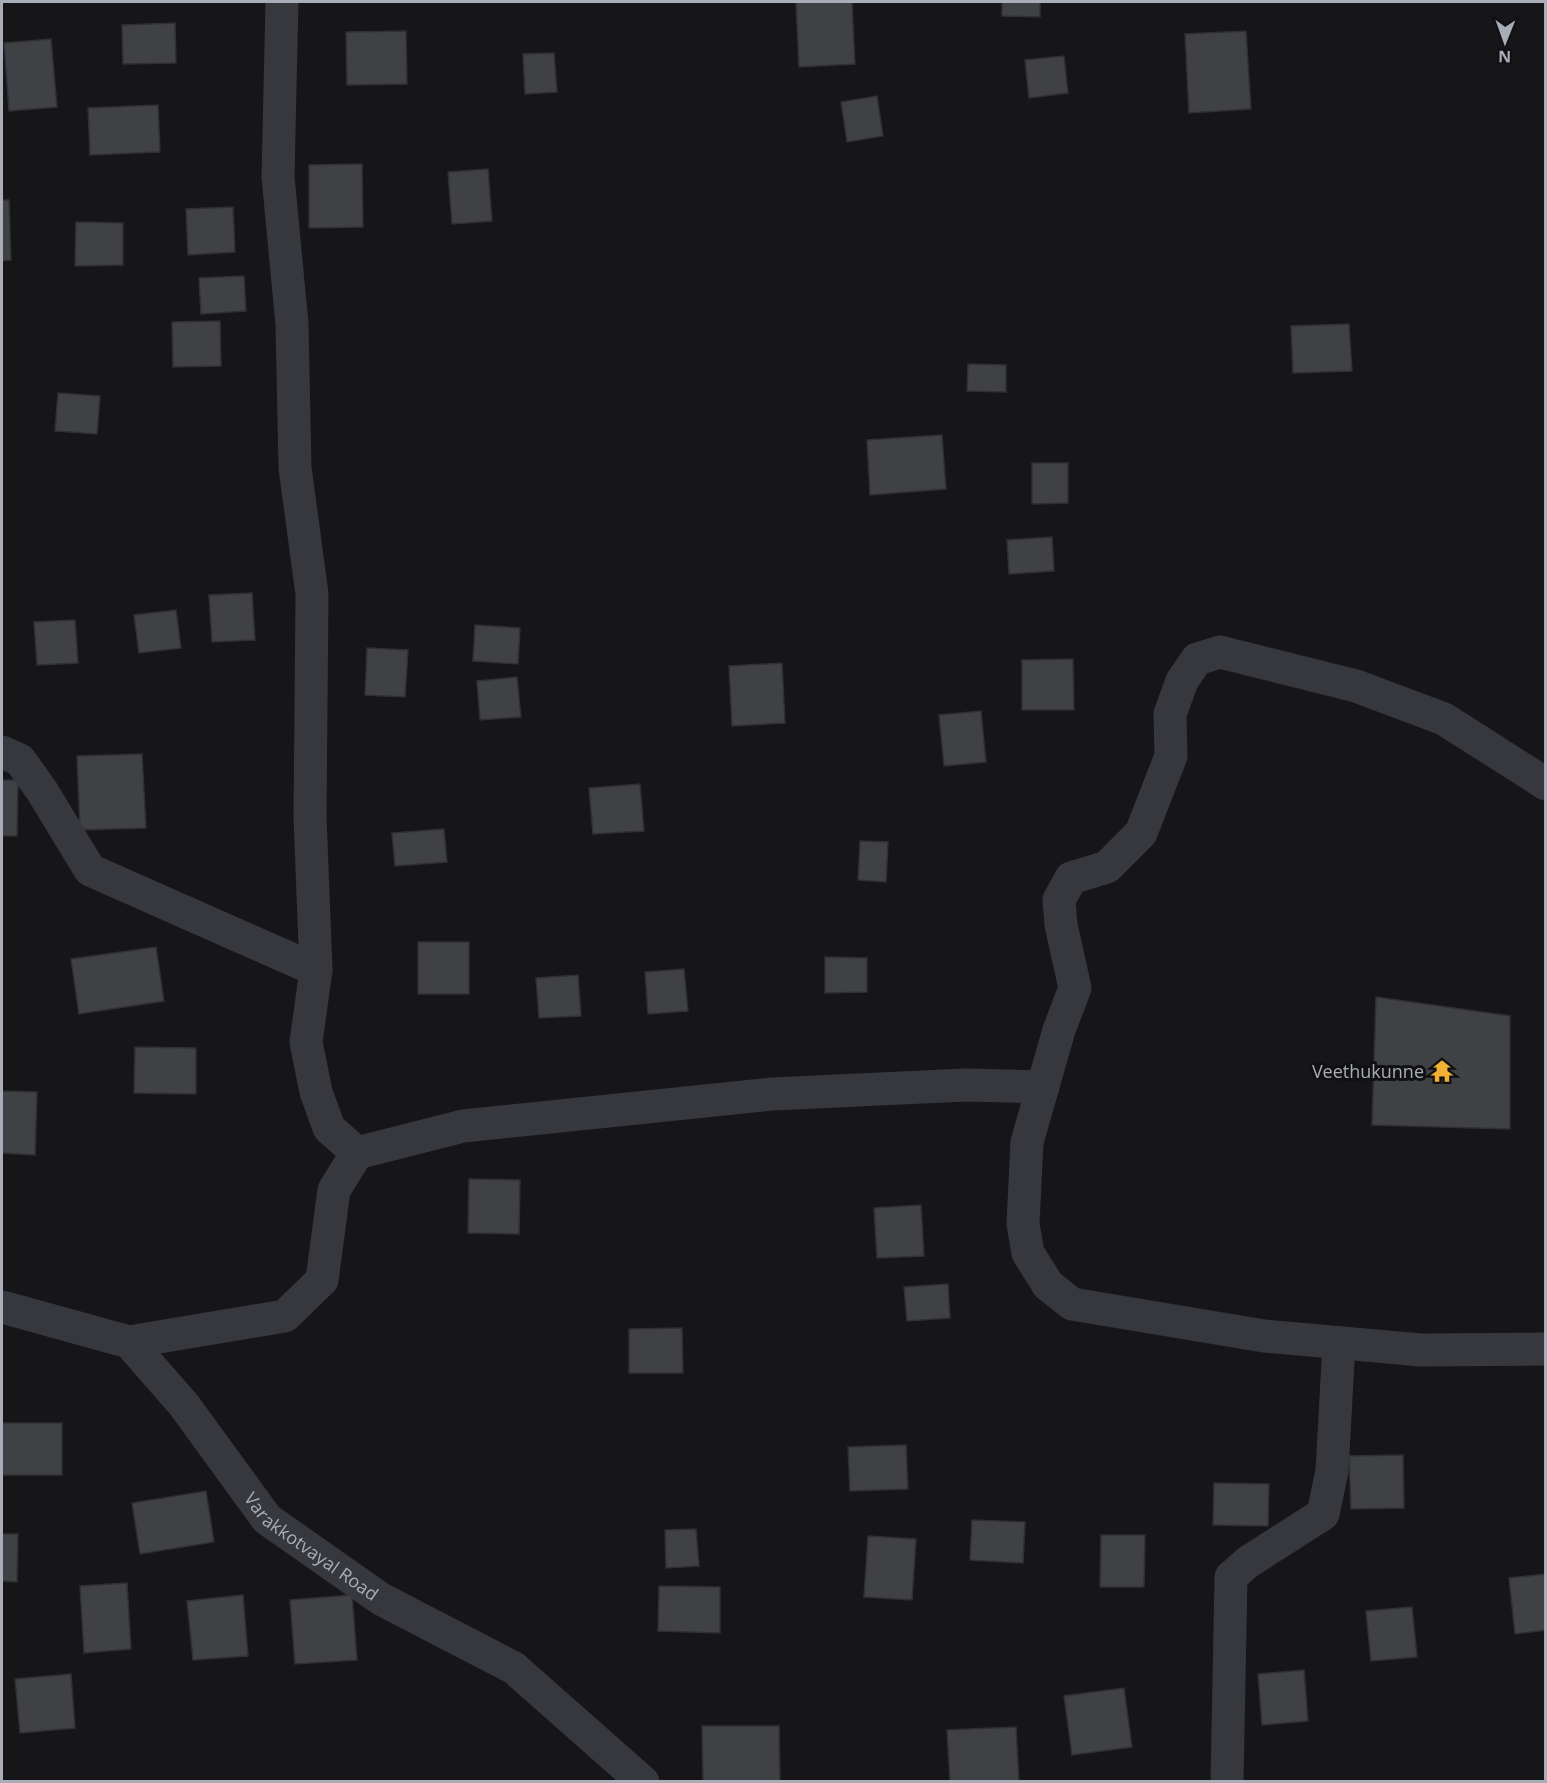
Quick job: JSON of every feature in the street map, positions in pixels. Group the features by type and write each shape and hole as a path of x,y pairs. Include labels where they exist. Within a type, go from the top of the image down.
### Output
{"street":[{"path":"282,2 278,177 292,324 295,468 312,594 310,817 316,970 306,1042 316,1092 329,1128 357,1153"},
{"path":"1545,784 1444,719 1356,686 1220,652 1197,659 1182,681 1170,714 1171,756 1141,833 1107,867 1071,878 1059,900 1061,925 1075,988 1059,1030 1027,1142 1023,1224 1028,1253 1048,1285 1072,1304 1264,1336 1421,1350 1545,1349"},
{"path":"2,752 20,759 90,870 316,970"},
{"path":"2,1307 129,1342 285,1316 321,1280 334,1191 357,1153 463,1126 749,1096 966,1085 1042,1087"},
{"name":"Varakkotvayal Road","path":"129,1342 184,1405 267,1519 381,1599 514,1668 643,1782"},
{"path":"1227,1782 1231,1577 1248,1562 1323,1514 1332,1471 1339,1343"}],"building":[{"path":"796,2 852,2 855,64 799,67"},
{"path":"1002,2 1040,2 1040,17 1002,16"},
{"path":"175,23 176,63 123,64 122,25"},
{"path":"406,31 407,84 347,85 346,32"},
{"path":"1246,31 1251,109 1189,113 1185,34"},
{"path":"51,39 57,107 9,111 4,43"},
{"path":"554,53 557,92 525,94 523,54"},
{"path":"1064,56 1068,93 1029,98 1025,60"},
{"path":"877,96 883,136 847,142 841,102"},
{"path":"158,105 160,152 90,155 88,108"},
{"path":"362,164 363,227 309,228 309,165"},
{"path":"488,169 492,221 452,224 448,172"},
{"path":"2,200 9,200 11,260 2,261"},
{"path":"233,207 235,252 188,255 186,209"},
{"path":"76,222 123,223 123,265 75,266"},
{"path":"244,276 246,311 201,314 199,278"},
{"path":"220,321 221,366 173,367 172,322"},
{"path":"1349,324 1352,371 1293,373 1291,326"},
{"path":"968,364 1006,365 1006,392 967,391"},
{"path":"58,393 100,396 97,434 55,431"},
{"path":"942,435 946,489 870,495 867,440"},
{"path":"1032,463 1068,463 1068,503 1032,504"},
{"path":"1052,537 1054,571 1009,574 1007,540"},
{"path":"252,593 255,640 212,642 209,595"},
{"path":"176,610 181,648 139,653 134,615"},
{"path":"75,620 78,663 37,665 34,622"},
{"path":"475,625 520,628 518,664 473,661"},
{"path":"367,648 408,650 405,697 365,695"},
{"path":"1073,659 1074,710 1022,710 1022,660"},
{"path":"782,663 785,723 732,726 729,666"},
{"path":"517,677 521,717 480,720 477,681"},
{"path":"981,711 986,762 944,766 939,715"},
{"path":"142,754 146,828 80,830 77,756"},
{"path":"2,780 18,780 17,836 2,836"},
{"path":"640,784 644,831 593,834 589,788"},
{"path":"444,829 447,862 395,866 392,833"},
{"path":"860,841 888,842 886,882 858,880"},
{"path":"418,942 469,942 469,994 418,994"},
{"path":"156,947 164,1001 79,1014 71,959"},
{"path":"825,957 867,958 867,992 825,993"},
{"path":"684,969 688,1011 648,1014 645,972"},
{"path":"578,975 581,1016 539,1018 536,978"},
{"name":"Veethukunne","path":"1376,997 1510,1016 1510,1129 1372,1125"},
{"path":"135,1047 196,1048 196,1094 134,1093"},
{"path":"2,1091 37,1092 35,1155 2,1153"},
{"path":"469,1179 520,1180 519,1234 468,1233"},
{"path":"921,1205 924,1256 877,1258 874,1208"},
{"path":"948,1284 950,1318 907,1321 904,1287"},
{"path":"682,1328 683,1373 629,1373 629,1329"},
{"path":"2,1423 62,1423 62,1475 2,1475"},
{"path":"906,1445 908,1489 850,1491 848,1447"},
{"path":"1403,1455 1404,1508 1351,1509 1349,1456"},
{"path":"1214,1483 1269,1484 1268,1526 1213,1525"},
{"path":"206,1491 214,1542 140,1554 132,1503"},
{"path":"972,1520 1025,1522 1023,1563 970,1560"},
{"path":"696,1529 699,1566 666,1568 665,1530"},
{"path":"2,1534 18,1534 17,1582 2,1581"},
{"path":"1101,1535 1145,1535 1144,1587 1100,1587"},
{"path":"868,1536 916,1539 912,1600 864,1597"},
{"path":"1546,1574 1546,1630 1515,1634 1509,1578"},
{"path":"127,1583 131,1649 84,1653 80,1586"},
{"path":"659,1586 720,1587 720,1633 658,1631"},
{"path":"243,1595 248,1656 193,1660 187,1601"},
{"path":"352,1595 357,1660 295,1664 290,1600"},
{"path":"1412,1607 1417,1657 1371,1661 1366,1611"},
{"path":"1304,1670 1308,1721 1262,1725 1258,1674"},
{"path":"71,1674 75,1728 20,1733 15,1679"},
{"path":"1124,1688 1132,1747 1072,1755 1064,1696"},
{"path":"702,1726 779,1726 780,1782 703,1782"},
{"path":"1016,1727 1019,1782 950,1782 947,1730"}],"place":[{"name":"Veethukunne","path":"1442,1071"}]}
